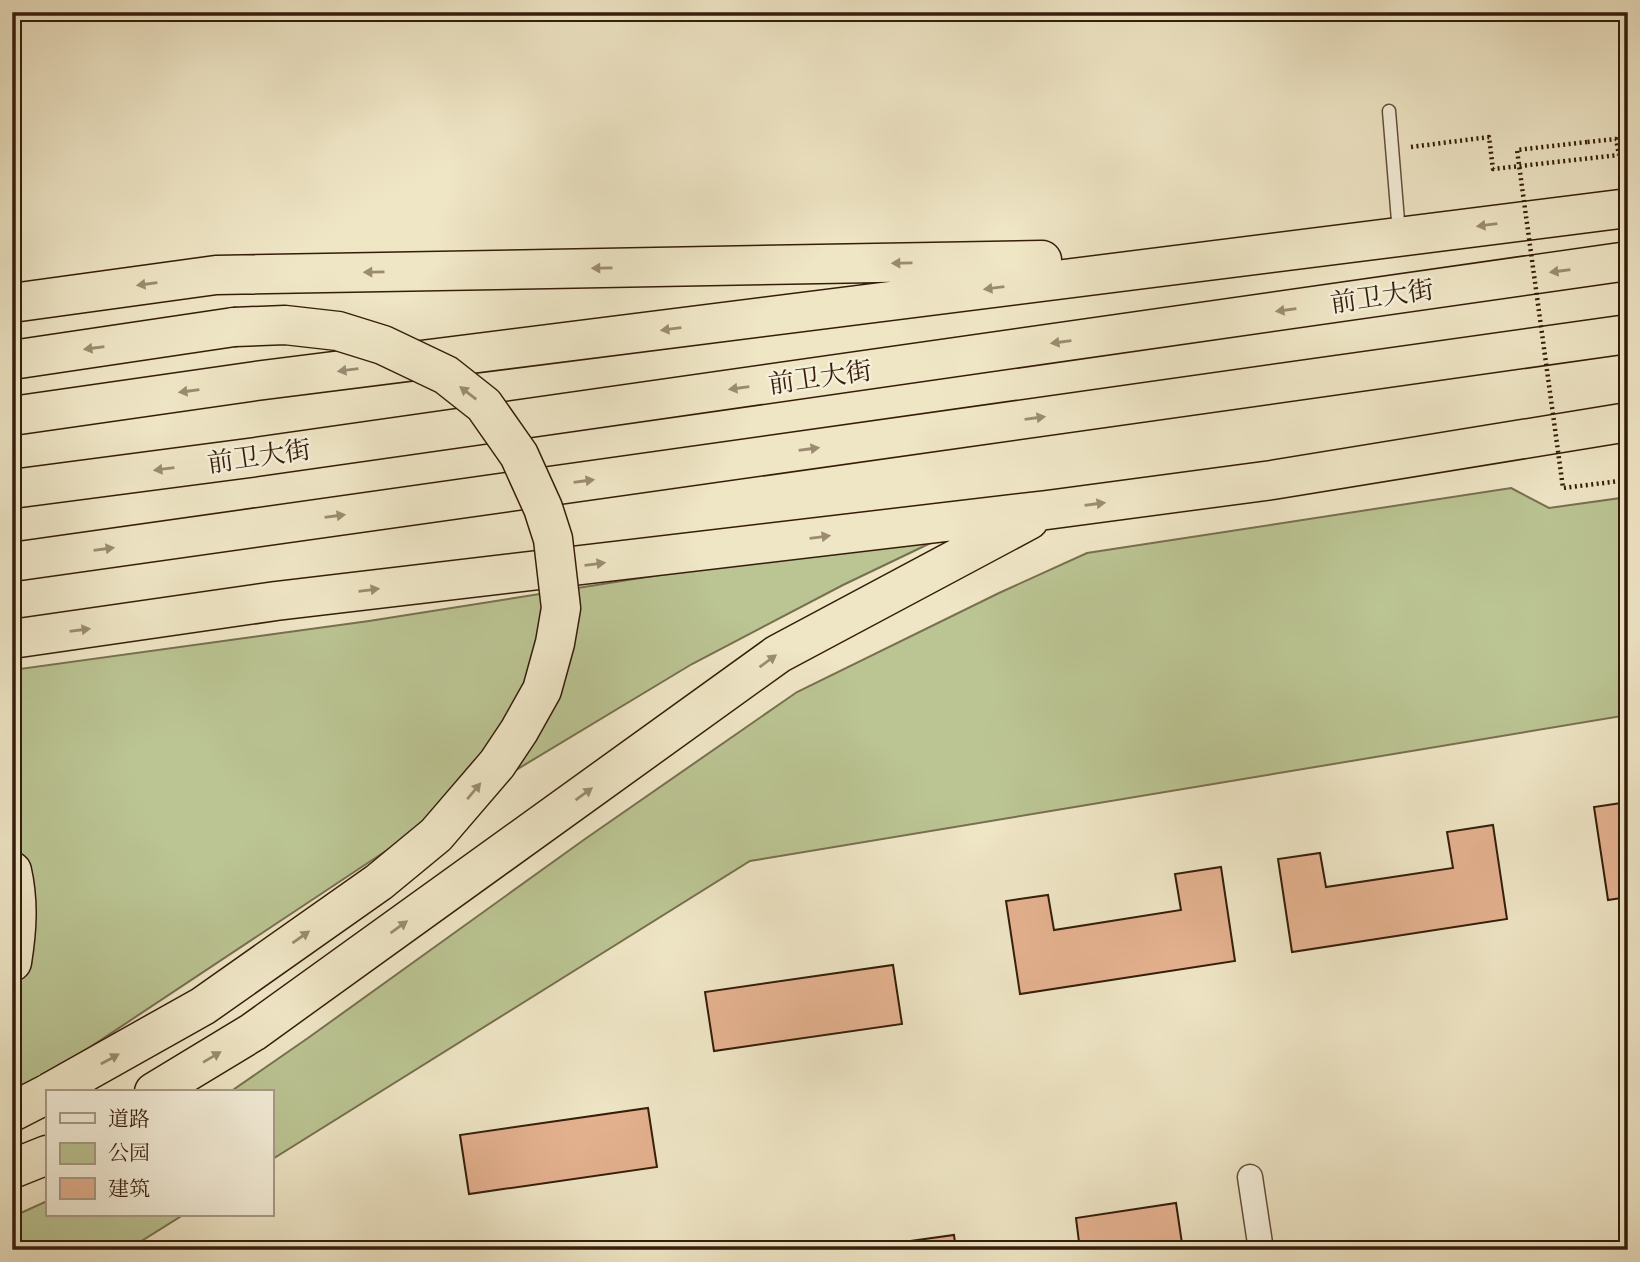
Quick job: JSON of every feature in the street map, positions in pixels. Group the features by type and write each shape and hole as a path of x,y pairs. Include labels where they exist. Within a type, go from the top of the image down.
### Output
{"highway":[{"path":"12,416 256,381 1628,208"},
{"path":"12,303 216,275 1240,257"},
{"name":"前卫大街","path":"12,489 256,457 1628,261"},
{"path":"12,360 247,326 285,325 338,331 383,345 446,375 484,405 519,455 543,508 553,539 561,608 542,690 519,732 497,764 436,835 379,882 203,1006 53,1090"},
{"path":"12,562 1628,334"},
{"path":"12,639 276,601 1047,510 1272,480 1628,422"},
{"path":"157,1090 253,1032 778,654 1047,510"},
{"path":"12,871 17,892 16,938 12,962"},
{"path":"12,1112 46,1094"},
{"path":"12,1168 46,1154"}],"street":[{"path":"1250,1177 1261,1250"}],"lane":[{"path":"1389,111 1400,236"}],"path":[{"path":"1392,151 1489,137 1493,169 1619,155 1616,139 1517,150 1563,488 1628,480"}],"green space":[{"path":"1511,488 1549,508 1628,497 1628,715 750,861 273,1159 273,1090 233,1090 585,839 797,692 1087,553"},
{"path":"964,527 843,585 692,664 428,823 45,1077 12,1091 12,670 369,621"},
{"path":"46,1201 46,1216 181,1216 127,1250 12,1250 12,1217"}],"building":[{"path":"1628,802 1628,897 1608,900 1594,807"},
{"path":"1493,825 1507,919 1292,952 1278,859 1320,853 1326,887 1453,868 1447,832"},
{"path":"1221,867 1235,961 1020,994 1006,901 1048,895 1054,930 1181,910 1175,874"},
{"path":"893,965 902,1024 714,1051 705,992"},
{"path":"648,1108 657,1167 469,1194 460,1135"},
{"path":"1176,1203 1183,1250 1080,1250 1076,1218"},
{"path":"954,1235 956,1250 889,1250 888,1244"}]}
